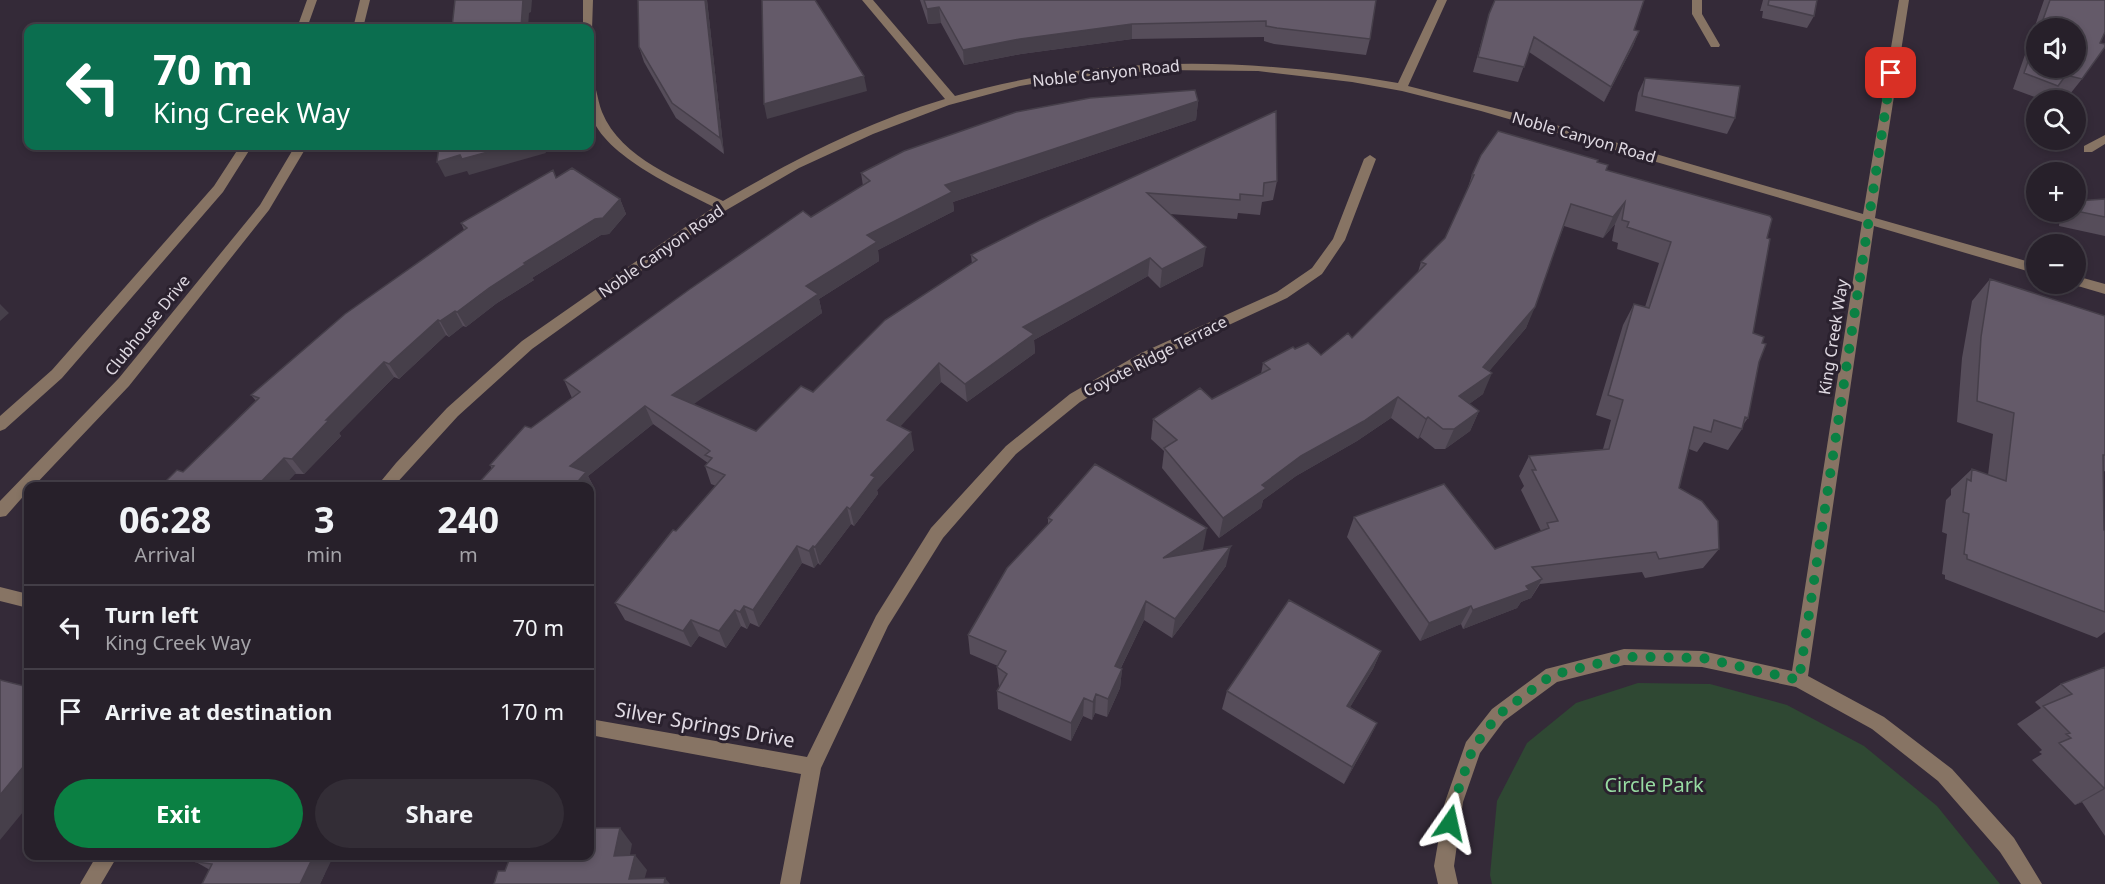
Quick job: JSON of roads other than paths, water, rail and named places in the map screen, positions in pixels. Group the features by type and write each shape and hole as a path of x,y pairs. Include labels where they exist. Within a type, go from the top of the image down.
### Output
{"street":[{"path":"303,24 312,0"},
{"path":"359,24 364,0"},
{"path":"588,0 588,24"},
{"path":"867,0 953,101"},
{"path":"1401,88 1442,0"},
{"path":"1697,0 1697,15 1716,45"},
{"name":"King Creek Way","path":"1799,680 1894,52 1904,0"},
{"name":"Noble Canyon Road","path":"389,482 459,406 529,344 723,206 815,156 878,128 953,101 1022,82 1084,72 1189,65 1278,70 1401,88 1510,116 2026,266"},
{"path":"594,105 598,120 618,145 649,166 723,206"},
{"path":"2088,149 2105,139"},
{"name":"Clubhouse Drive","path":"0,425 57,374 219,189 243,150"},
{"name":"Clubhouse Drive","path":"28,482 124,382 265,207 299,150"},
{"name":"Coyote Ridge Terrace","path":"790,884 812,767 882,621 937,533 1011,450 1075,398 1146,357 1282,295 1317,271 1339,240 1370,159"},
{"path":"2086,283 2105,289"},
{"name":"Clubhouse Drive","path":"0,511 24,486"},
{"path":"0,594 24,600"},
{"path":"1448,884 1444,866 1454,802 1473,748 1498,715 1552,675 1624,657 1702,658 1799,680 1878,723 1945,775 2007,845 2032,884"},
{"name":"Silver Springs Drive","path":"594,728 812,767"},
{"path":"90,884 105,860"}],"park label":[{"name":"Circle Park","path":"1654,785"}]}
